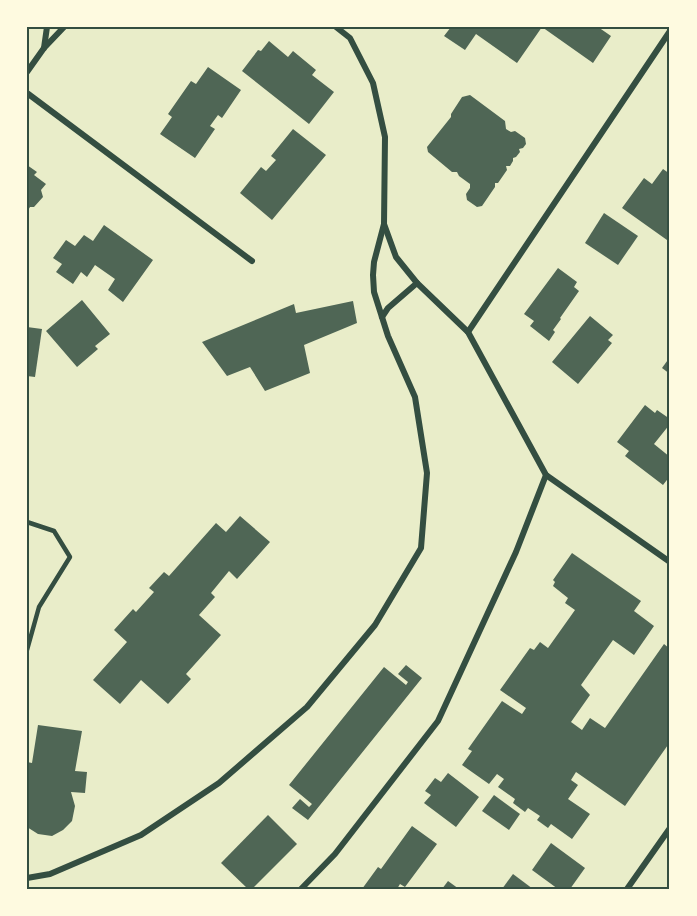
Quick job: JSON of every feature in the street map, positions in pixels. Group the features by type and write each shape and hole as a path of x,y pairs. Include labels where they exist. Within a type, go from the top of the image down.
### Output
{"street":[{"path":"44,48 47,27"},
{"path":"27,72 44,48 64,27"},
{"path":"27,878 50,874 141,835 219,783 306,707 375,625 421,548 427,473 415,398 388,336 374,292 372,274 384,224 385,137 373,83 350,38 336,27"},
{"path":"468,332 670,31"},
{"path":"27,93 252,261"},
{"path":"384,224 396,257 417,283 468,332 546,475 670,562"},
{"path":"382,317 388,308 417,283"},
{"path":"302,889 335,854 438,721 516,552 546,475"},
{"path":"627,889 670,828"}],"lane":[{"path":"27,522 54,531 70,558 39,607 27,650"}],"building":[{"path":"451,27 542,27 517,63 476,34 465,50 444,36"},
{"path":"542,27 598,27 611,36 593,63"},
{"path":"269,41 288,57 293,51 316,70 312,75 334,92 309,124 242,71 258,50 261,51"},
{"path":"208,67 241,90 222,118 218,115 210,126 215,129 195,158 160,134 172,117 168,114 191,81 196,84"},
{"path":"470,95 505,121 506,129 511,132 515,131 525,138 526,144 519,149 520,152 513,158 510,166 506,166 507,170 498,183 495,183 495,187 482,206 477,207 467,200 466,194 470,184 428,152 427,147 451,117 462,97"},
{"path":"293,129 326,155 272,220 240,193 261,167 266,171 276,160 271,156"},
{"path":"27,165 37,172 34,175 46,184 41,190 43,197 27,212"},
{"path":"663,169 670,174 670,235 667,240 622,208 644,178 652,184"},
{"path":"604,213 638,236 618,265 585,243"},
{"path":"104,225 153,260 123,302 108,290 115,279 95,265 87,277 81,272 73,284 56,272 62,264 53,258 66,240 75,246 84,235 93,241"},
{"path":"558,268 577,282 574,287 579,291 560,318 549,341 530,326 534,321 524,314"},
{"path":"82,300 110,334 95,346 98,349 77,367 46,331"},
{"path":"353,301 357,323 304,345 310,373 265,391 250,367 227,376 202,342 294,304 296,313"},
{"path":"590,316 613,335 608,340 612,343 578,384 552,362"},
{"path":"27,327 42,329 35,377 27,376"},
{"path":"670,357 670,374 662,368"},
{"path":"645,405 655,413 657,410 670,419 670,424 654,444 670,457 670,476 663,485 625,456 629,451 617,442"},
{"path":"240,516 270,542 237,579 229,571 211,593 215,597 199,615 221,635 186,674 191,679 168,704 141,680 120,704 93,680 127,642 114,630 133,609 136,612 154,592 149,588 164,572 169,576 216,523 226,532"},
{"path":"572,553 641,601 634,611 654,626 634,655 613,640 581,685 590,695 571,722 582,730 590,718 605,728 664,644 670,649 670,742 625,806 576,772 571,780 578,785 568,799 590,814 572,839 551,824 548,828 537,820 540,816 528,808 525,812 513,803 515,799 498,787 504,779 497,774 489,784 462,765 472,751 468,749 502,701 522,714 526,708 500,690 530,648 534,650 540,642 548,648 575,610 565,603 568,598 553,586 555,582 553,580"},
{"path":"406,665 422,678 308,820 292,808 300,799 309,807 312,804 289,785 384,667 406,685 408,682 398,674"},
{"path":"38,725 82,731 75,771 87,772 85,793 71,792 75,806 72,821 52,836 38,834 27,827 27,762 32,763"},
{"path":"448,773 479,797 456,827 424,803 431,795 425,791 435,778 441,782"},
{"path":"494,795 520,814 509,830 482,811"},
{"path":"268,815 297,844 252,889 248,889 221,863"},
{"path":"412,826 437,844 405,887 400,884 397,889 362,889 378,867 381,869"},
{"path":"551,843 585,868 570,889 558,889 532,870"},
{"path":"513,874 533,889 502,889"},
{"path":"448,881 459,889 442,889"}]}
